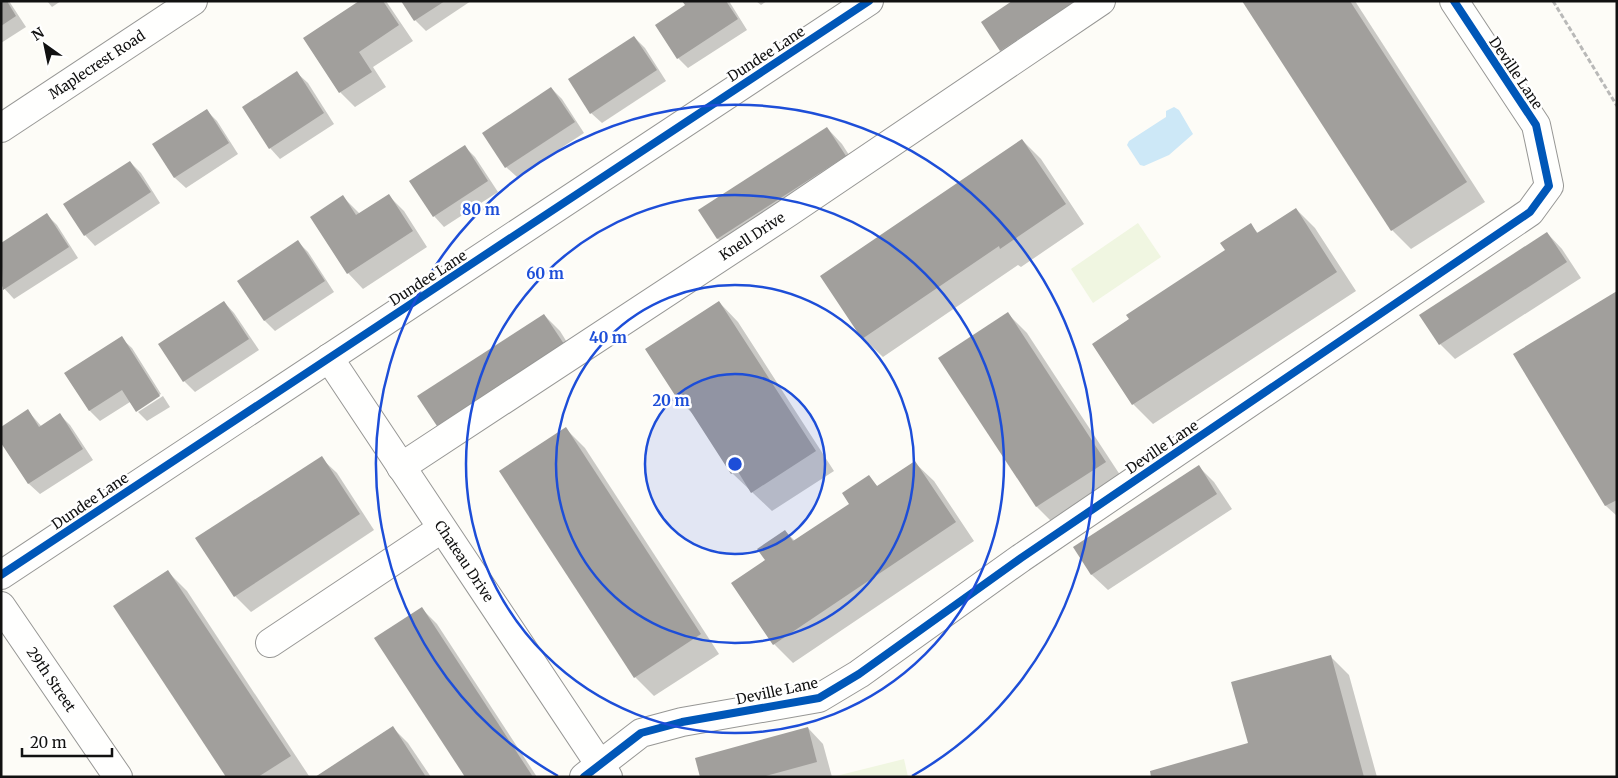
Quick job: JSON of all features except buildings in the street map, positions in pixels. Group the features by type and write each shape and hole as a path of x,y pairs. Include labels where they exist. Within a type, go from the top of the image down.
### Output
{"street":[{"name":"Maplecrest Road","path":"1,128 193,1"},
{"name":"Dundee Lane","path":"1,576 869,1"},
{"name":"Knell Drive","path":"401,467 789,212 1101,1"},
{"name":"Deville Lane","path":"597,773 641,734 682,722 819,698 859,674 1029,552 1530,212 1549,186 1536,125 1454,1"},
{"name":"Chateau Drive","path":"329,358 597,773"},
{"path":"270,643 441,529"},
{"name":"29th Street","path":"1,606 118,777"}],"path":[{"path":"1553,1 1617,106"}],"green space":[{"path":"1138,223 1161,257 1093,303 1071,269"},
{"path":"904,759 908,777 832,777"}],"water":[{"path":"1174,107 1179,110 1193,134 1169,155 1144,166 1140,165 1127,145 1129,141 1166,117 1166,111"}],"cycle path":[{"path":"1,575 869,1"},
{"path":"584,777 641,733 682,722 819,698 859,674 1021,558 1530,212 1549,186 1536,125 1454,1"}]}
